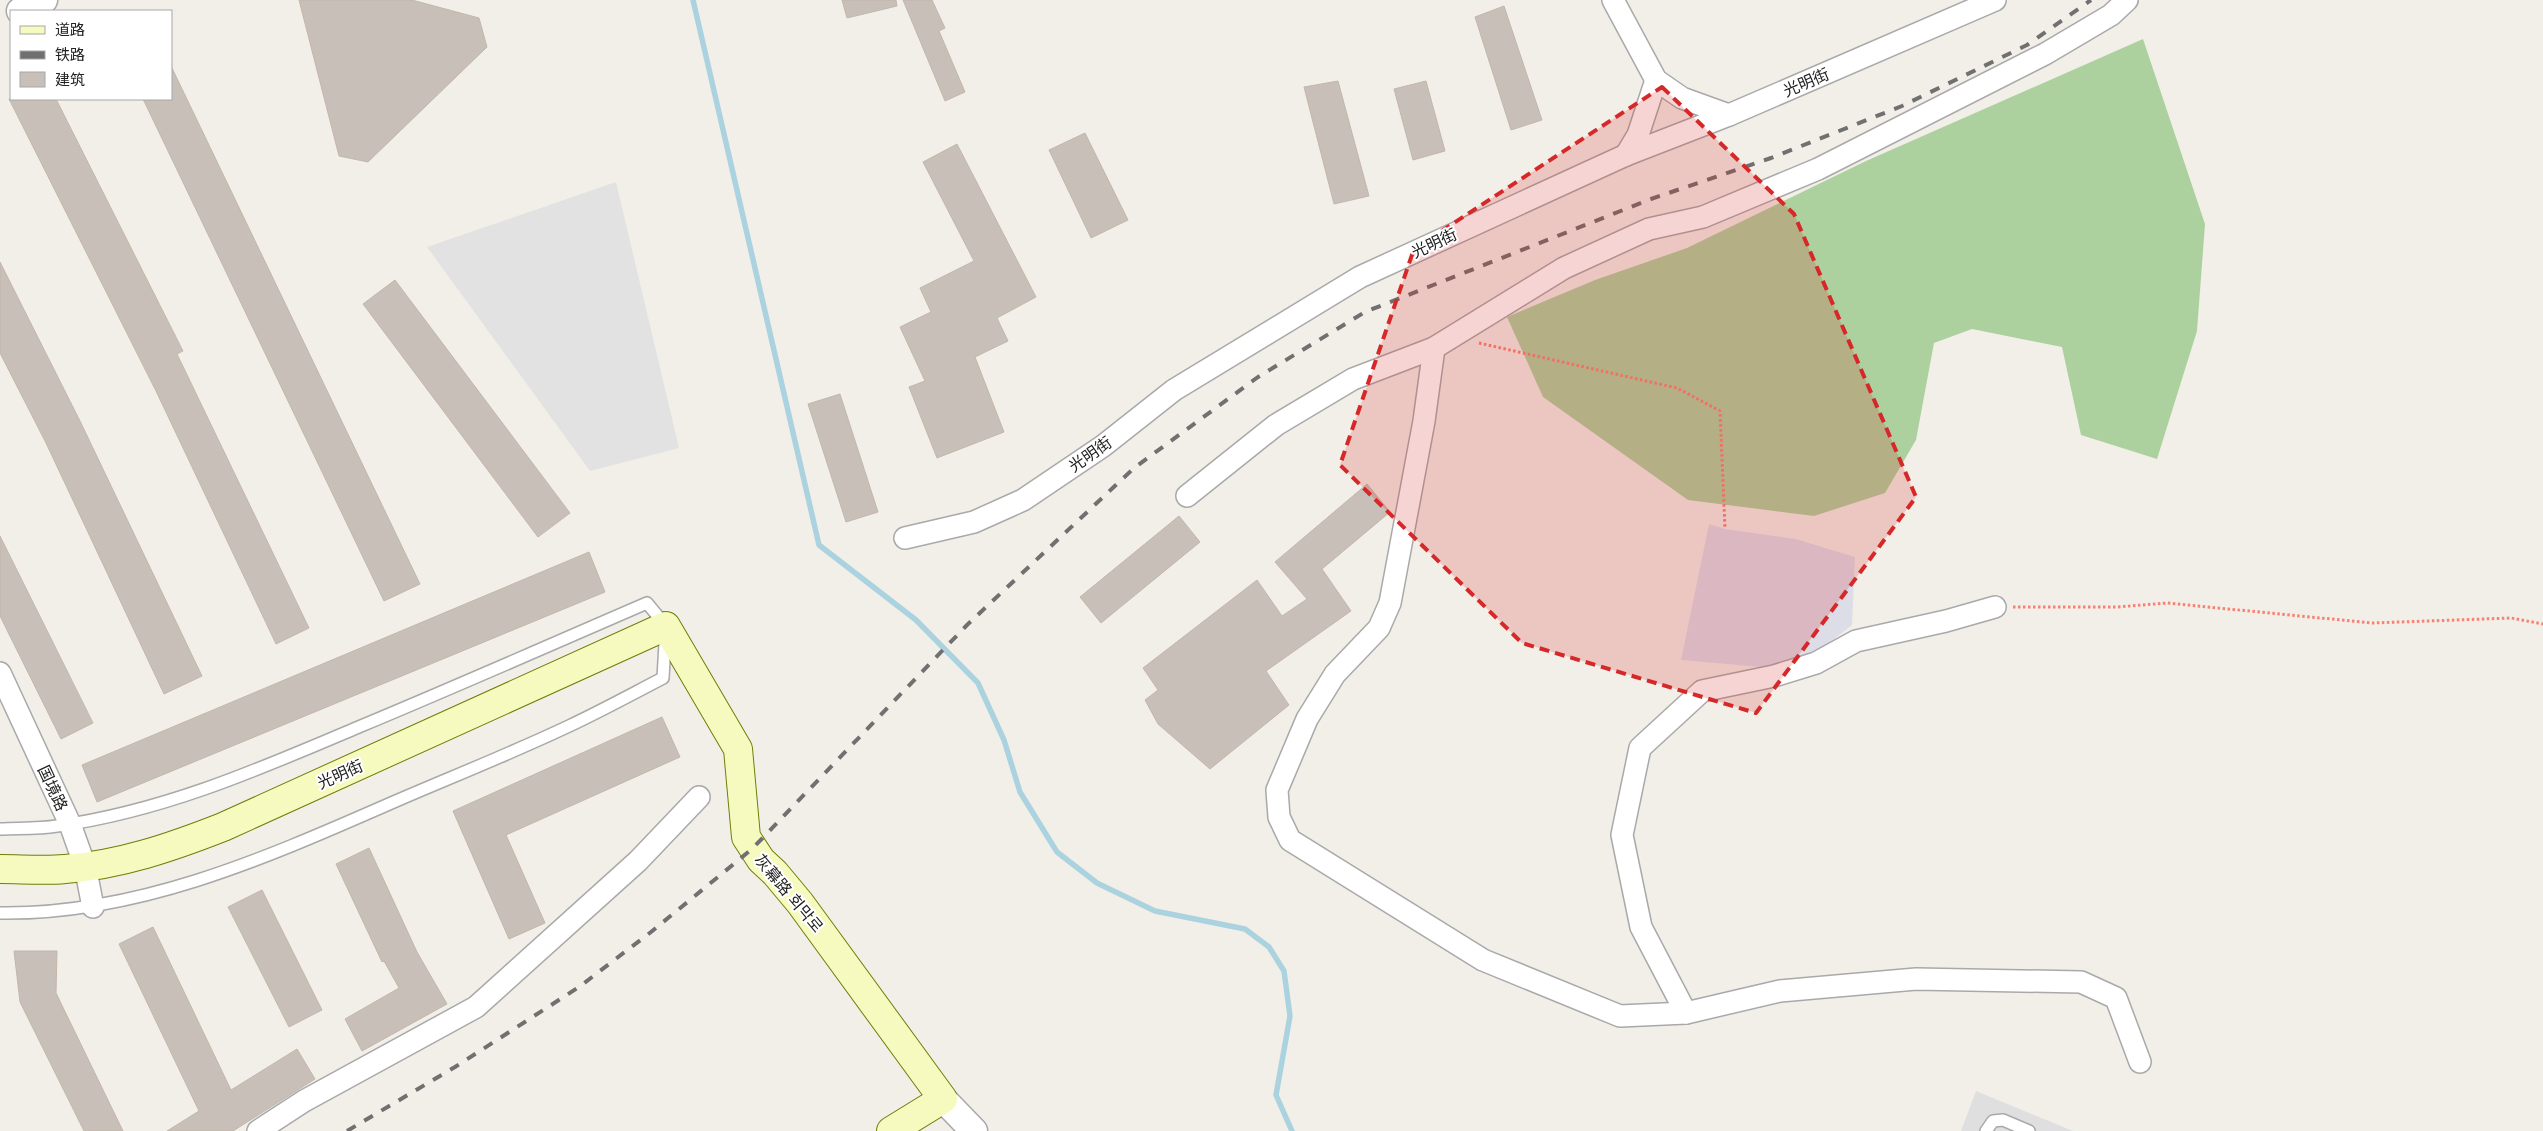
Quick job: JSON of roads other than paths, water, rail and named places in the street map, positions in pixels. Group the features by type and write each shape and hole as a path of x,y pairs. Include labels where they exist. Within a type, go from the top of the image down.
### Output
{"main road":[{"name":"光明街","path":"0,869 65,869 118,861 169,848 223,827 666,626"},
{"name":"灰幕路 회막로","path":"666,626 738,749 746,837 752,849 800,903 943,1099"},
{"path":"891,1131 943,1099"}],"street":[{"path":"22,10 44,0"},
{"path":"1613,0 1656,80 1682,98 1729,115"},
{"name":"光明街","path":"905,538 974,522 1023,500 1103,446 1174,390 1360,277 1626,155 1729,115 1994,0"},
{"path":"1187,496 1283,421 1353,379 1434,348 1564,268 1649,229 1703,217 1818,169 1863,147 2045,54 2111,15 2127,0"},
{"path":"1626,155 1638,135 1656,80"},
{"path":"1434,348 1424,421 1390,602 1379,628 1335,674 1307,719 1277,790 1279,817 1290,840 1483,960 1620,1016 1686,1013 1780,991 1916,979 2081,982 2116,998 2140,1062"},
{"path":"1686,1013 1641,927 1622,835 1640,748 1702,691 1774,676 1816,663 1856,641 1946,621 1995,607"},
{"name":"国境路","path":"0,673 70,824 85,866 93,907"},
{"path":"258,1131 304,1101 476,1007 638,861 699,797"},
{"name":"灰幕路 회막로","path":"943,1099 974,1131"}],"lane":[{"path":"0,829 70,824 142,810 180,799 250,773 646,603 666,626 663,678 570,726 268,856 175,887 93,907 38,914 0,913"},
{"path":"1986,1131 1993,1122 2003,1120 2029,1131"}],"waterway":[{"path":"693,0 819,545 916,620 978,683 1004,740 1020,792 1057,852 1097,883 1155,911 1245,929 1269,947 1284,971 1290,1016 1276,1095 1292,1131"}],"railway":[{"path":"347,1131 455,1067 579,987 651,932 752,849 967,625 1134,468 1258,377 1365,312 1651,199 1771,158 1902,106 2027,45 2091,0"}]}
